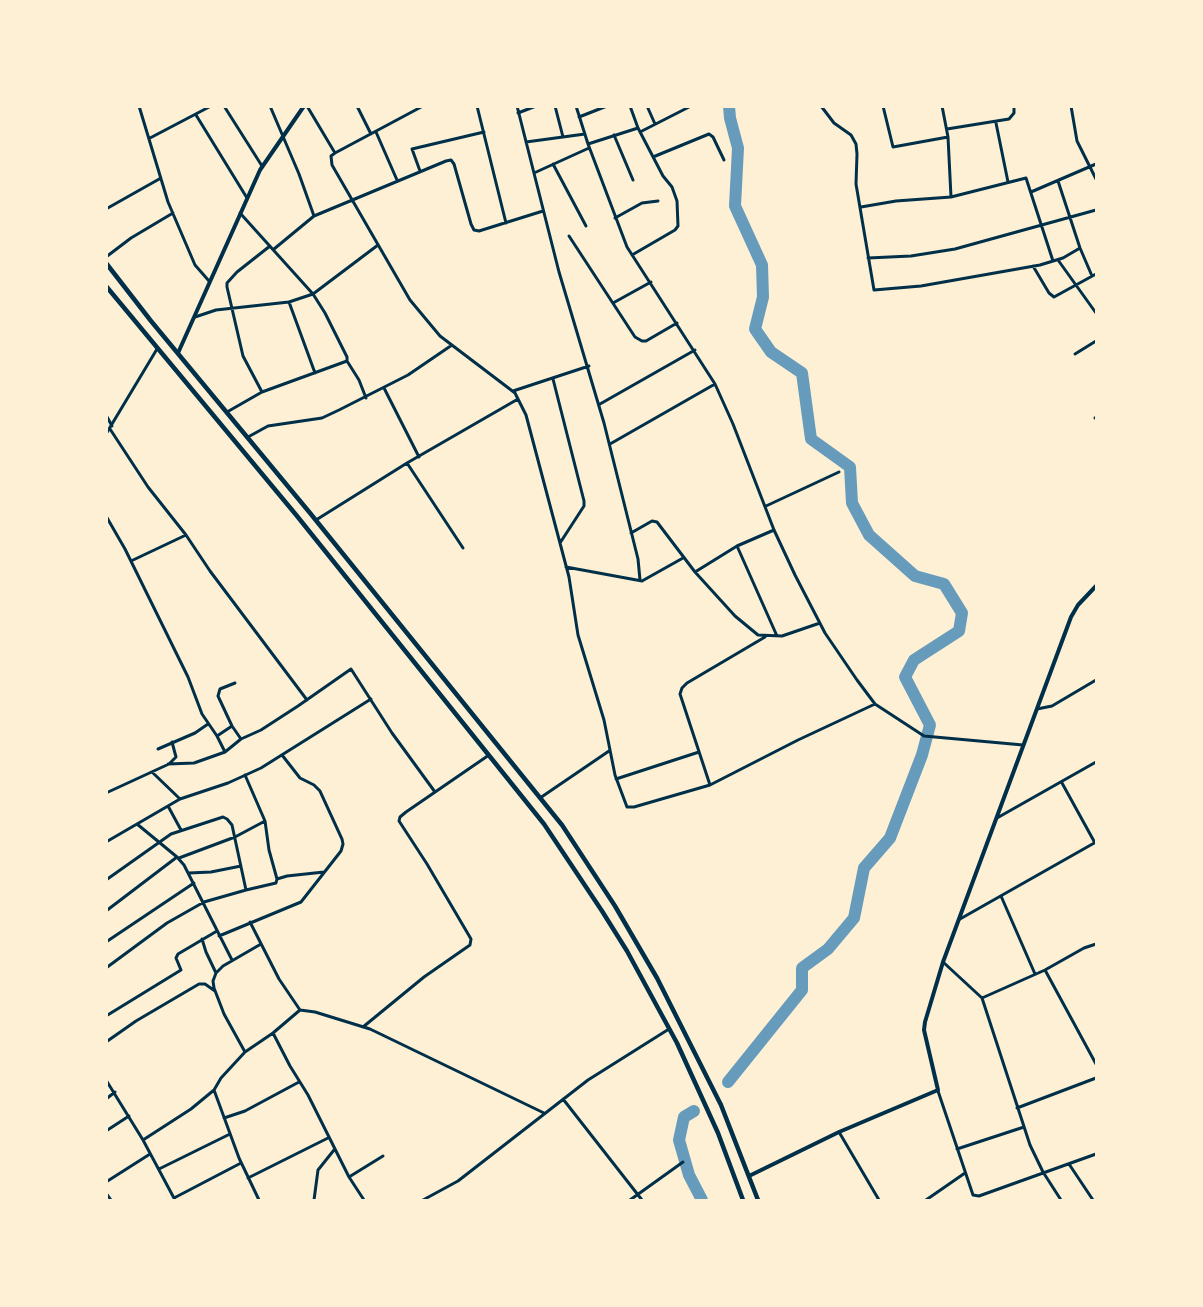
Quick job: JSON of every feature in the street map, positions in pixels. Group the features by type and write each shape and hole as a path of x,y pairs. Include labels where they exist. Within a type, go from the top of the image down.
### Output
{"main road":[{"path":"106,263 562,825 615,906 657,978 721,1106 758,1200"},
{"path":"106,286 544,824 627,951 669,1029 718,1132 743,1200"}],"street":[{"path":"139,106 173,213 195,265 210,281"},
{"path":"150,138 211,106"},
{"path":"224,106 262,166"},
{"path":"270,106 314,216"},
{"path":"178,353 262,166 305,106 335,153"},
{"path":"357,106 371,135"},
{"path":"423,106 335,153 331,156 332,165 410,300 440,336 512,391 526,415 566,567 576,627 604,720 609,751 625,804 629,808 710,785 875,704"},
{"path":"477,106 507,223"},
{"path":"517,106 560,275 589,366 610,444 638,559 639,580"},
{"path":"518,113 536,106"},
{"path":"555,106 563,137"},
{"path":"576,106 615,218 632,255 715,384 774,530 825,633 875,704 926,737 1023,745"},
{"path":"630,106 639,130 663,176 672,187 677,201 678,225 672,233 632,255"},
{"path":"647,106 655,125"},
{"path":"678,106 681,111"},
{"path":"534,173 614,135 655,125 691,106"},
{"path":"821,106 834,123 851,135 856,144 855,177 873,287 876,290 921,286 1033,266 1055,260 1080,248"},
{"path":"883,106 893,147 948,137"},
{"path":"942,106 948,137 951,197"},
{"path":"947,129 996,123 1012,117 1014,106"},
{"path":"1071,106 1077,141 1096,179"},
{"path":"579,117 606,107"},
{"path":"196,115 247,198"},
{"path":"996,123 1008,182"},
{"path":"376,132 397,180"},
{"path":"420,171 412,149 484,132"},
{"path":"526,142 585,134"},
{"path":"653,157 709,134 714,137 724,160"},
{"path":"614,135 633,180"},
{"path":"262,392 243,356 227,283 237,272 314,216 397,180 451,160 474,230 478,231 544,211"},
{"path":"553,164 586,226"},
{"path":"1031,192 1096,164"},
{"path":"106,209 161,178"},
{"path":"861,207 896,201 951,197 1026,178 1041,226 1055,260 1096,310"},
{"path":"1033,266 1049,293 1054,297 1094,275 1080,248 1058,181"},
{"path":"615,218 642,203 658,201"},
{"path":"868,258 939,252 1096,210"},
{"path":"106,257 130,238 173,213"},
{"path":"240,213 313,294 334,330 366,398"},
{"path":"569,236 635,337 642,342 677,323"},
{"path":"193,318 216,310 289,302 313,294 378,245"},
{"path":"613,304 651,282"},
{"path":"289,302 315,373"},
{"path":"1075,354 1096,341"},
{"path":"248,437 268,426 322,418 408,375 452,345"},
{"path":"106,434 158,348"},
{"path":"599,405 695,350"},
{"path":"227,412 262,392 347,361"},
{"path":"512,391 589,366"},
{"path":"553,379 584,501 584,506 559,544"},
{"path":"610,444 715,384"},
{"path":"384,388 419,457"},
{"path":"316,520 407,463 518,399"},
{"path":"106,416 143,480 307,700"},
{"path":"407,463 464,548"},
{"path":"766,506 839,472"},
{"path":"106,516 131,561 208,724 225,752"},
{"path":"631,532 655,520 695,572 735,616 758,636 777,636 820,623"},
{"path":"695,572 737,546 774,530"},
{"path":"131,561 186,535"},
{"path":"737,546 777,636"},
{"path":"566,567 642,581 683,558"},
{"path":"1096,586 1078,605 1071,617 957,921 924,1030 938,1090 973,1195 979,1196 1096,1155"},
{"path":"710,785 680,694 682,688 767,637"},
{"path":"168,764 194,764 225,752 351,669 392,733 435,792"},
{"path":"1037,709 1052,706 1096,680"},
{"path":"235,683 220,689 218,693 221,706 242,739"},
{"path":"106,842 180,799 228,783 261,768 371,699"},
{"path":"158,749 195,733 208,724"},
{"path":"217,736 232,726"},
{"path":"106,793 168,764 176,757 172,742"},
{"path":"540,798 609,751"},
{"path":"616,779 699,752"},
{"path":"219,936 307,898 341,851 342,839 320,791 300,778 282,754"},
{"path":"363,1027 424,977 471,945 471,939 399,821 406,812 489,755"},
{"path":"995,819 1096,762"},
{"path":"152,772 180,799"},
{"path":"244,775 265,820 269,850 277,879"},
{"path":"957,921 1096,842 1062,783"},
{"path":"168,806 181,830"},
{"path":"106,880 159,842 181,830 223,817 229,821 235,837 246,890"},
{"path":"106,911 178,857 235,837 265,820"},
{"path":"137,824 178,857 189,873 232,960"},
{"path":"189,873 211,872 242,866"},
{"path":"106,968 162,926 204,902 276,883 277,879 287,876 324,872"},
{"path":"106,942 194,884"},
{"path":"1001,896 1035,975"},
{"path":"250,922 279,979 300,1010"},
{"path":"106,1016 181,970 176,958 178,954 217,931"},
{"path":"202,939 216,973"},
{"path":"245,1052 224,1014 213,981 216,973 232,960 261,944"},
{"path":"982,998 1035,975 1084,948 1096,944"},
{"path":"943,962 982,998 1023,1127 1043,1172 1061,1200"},
{"path":"1045,970 1096,1064"},
{"path":"106,1042 136,1020 199,984 205,984 215,991"},
{"path":"143,1140 191,1109 214,1090 221,1078 245,1052 273,1033 300,1010 315,1012 363,1027 426,1054 544,1113"},
{"path":"426,1200 458,1181 588,1080 669,1029"},
{"path":"273,1033 308,1095 349,1178 364,1200"},
{"path":"1017,1108 1096,1078"},
{"path":"106,1080 143,1140 174,1199 241,1163"},
{"path":"224,1118 253,1107 299,1082"},
{"path":"214,1090 241,1163 259,1200"},
{"path":"749,1176 839,1132 938,1090"},
{"path":"106,1099 115,1092"},
{"path":"563,1099 642,1200"},
{"path":"106,1131 129,1116"},
{"path":"956,1149 1023,1127"},
{"path":"839,1132 879,1200"},
{"path":"159,1170 230,1134"},
{"path":"248,1178 328,1138"},
{"path":"314,1200 318,1170 334,1150"},
{"path":"106,1182 150,1154"},
{"path":"349,1178 383,1156"},
{"path":"630,1200 683,1162"},
{"path":"1069,1163 1093,1200"},
{"path":"926,1200 965,1173"},
{"path":"106,1193 111,1200"}],"waterway":[{"path":"728,1082 802,990 802,968 828,949 854,918 864,868 890,838 922,755 930,725 905,677 914,660 959,631 962,613 944,584 915,576 869,535 852,503 850,467 811,439 802,373 771,352 755,329 763,297 762,265 735,206 738,148 729,106"},
{"path":"694,1111 684,1117 679,1140 689,1175 702,1200"}]}
